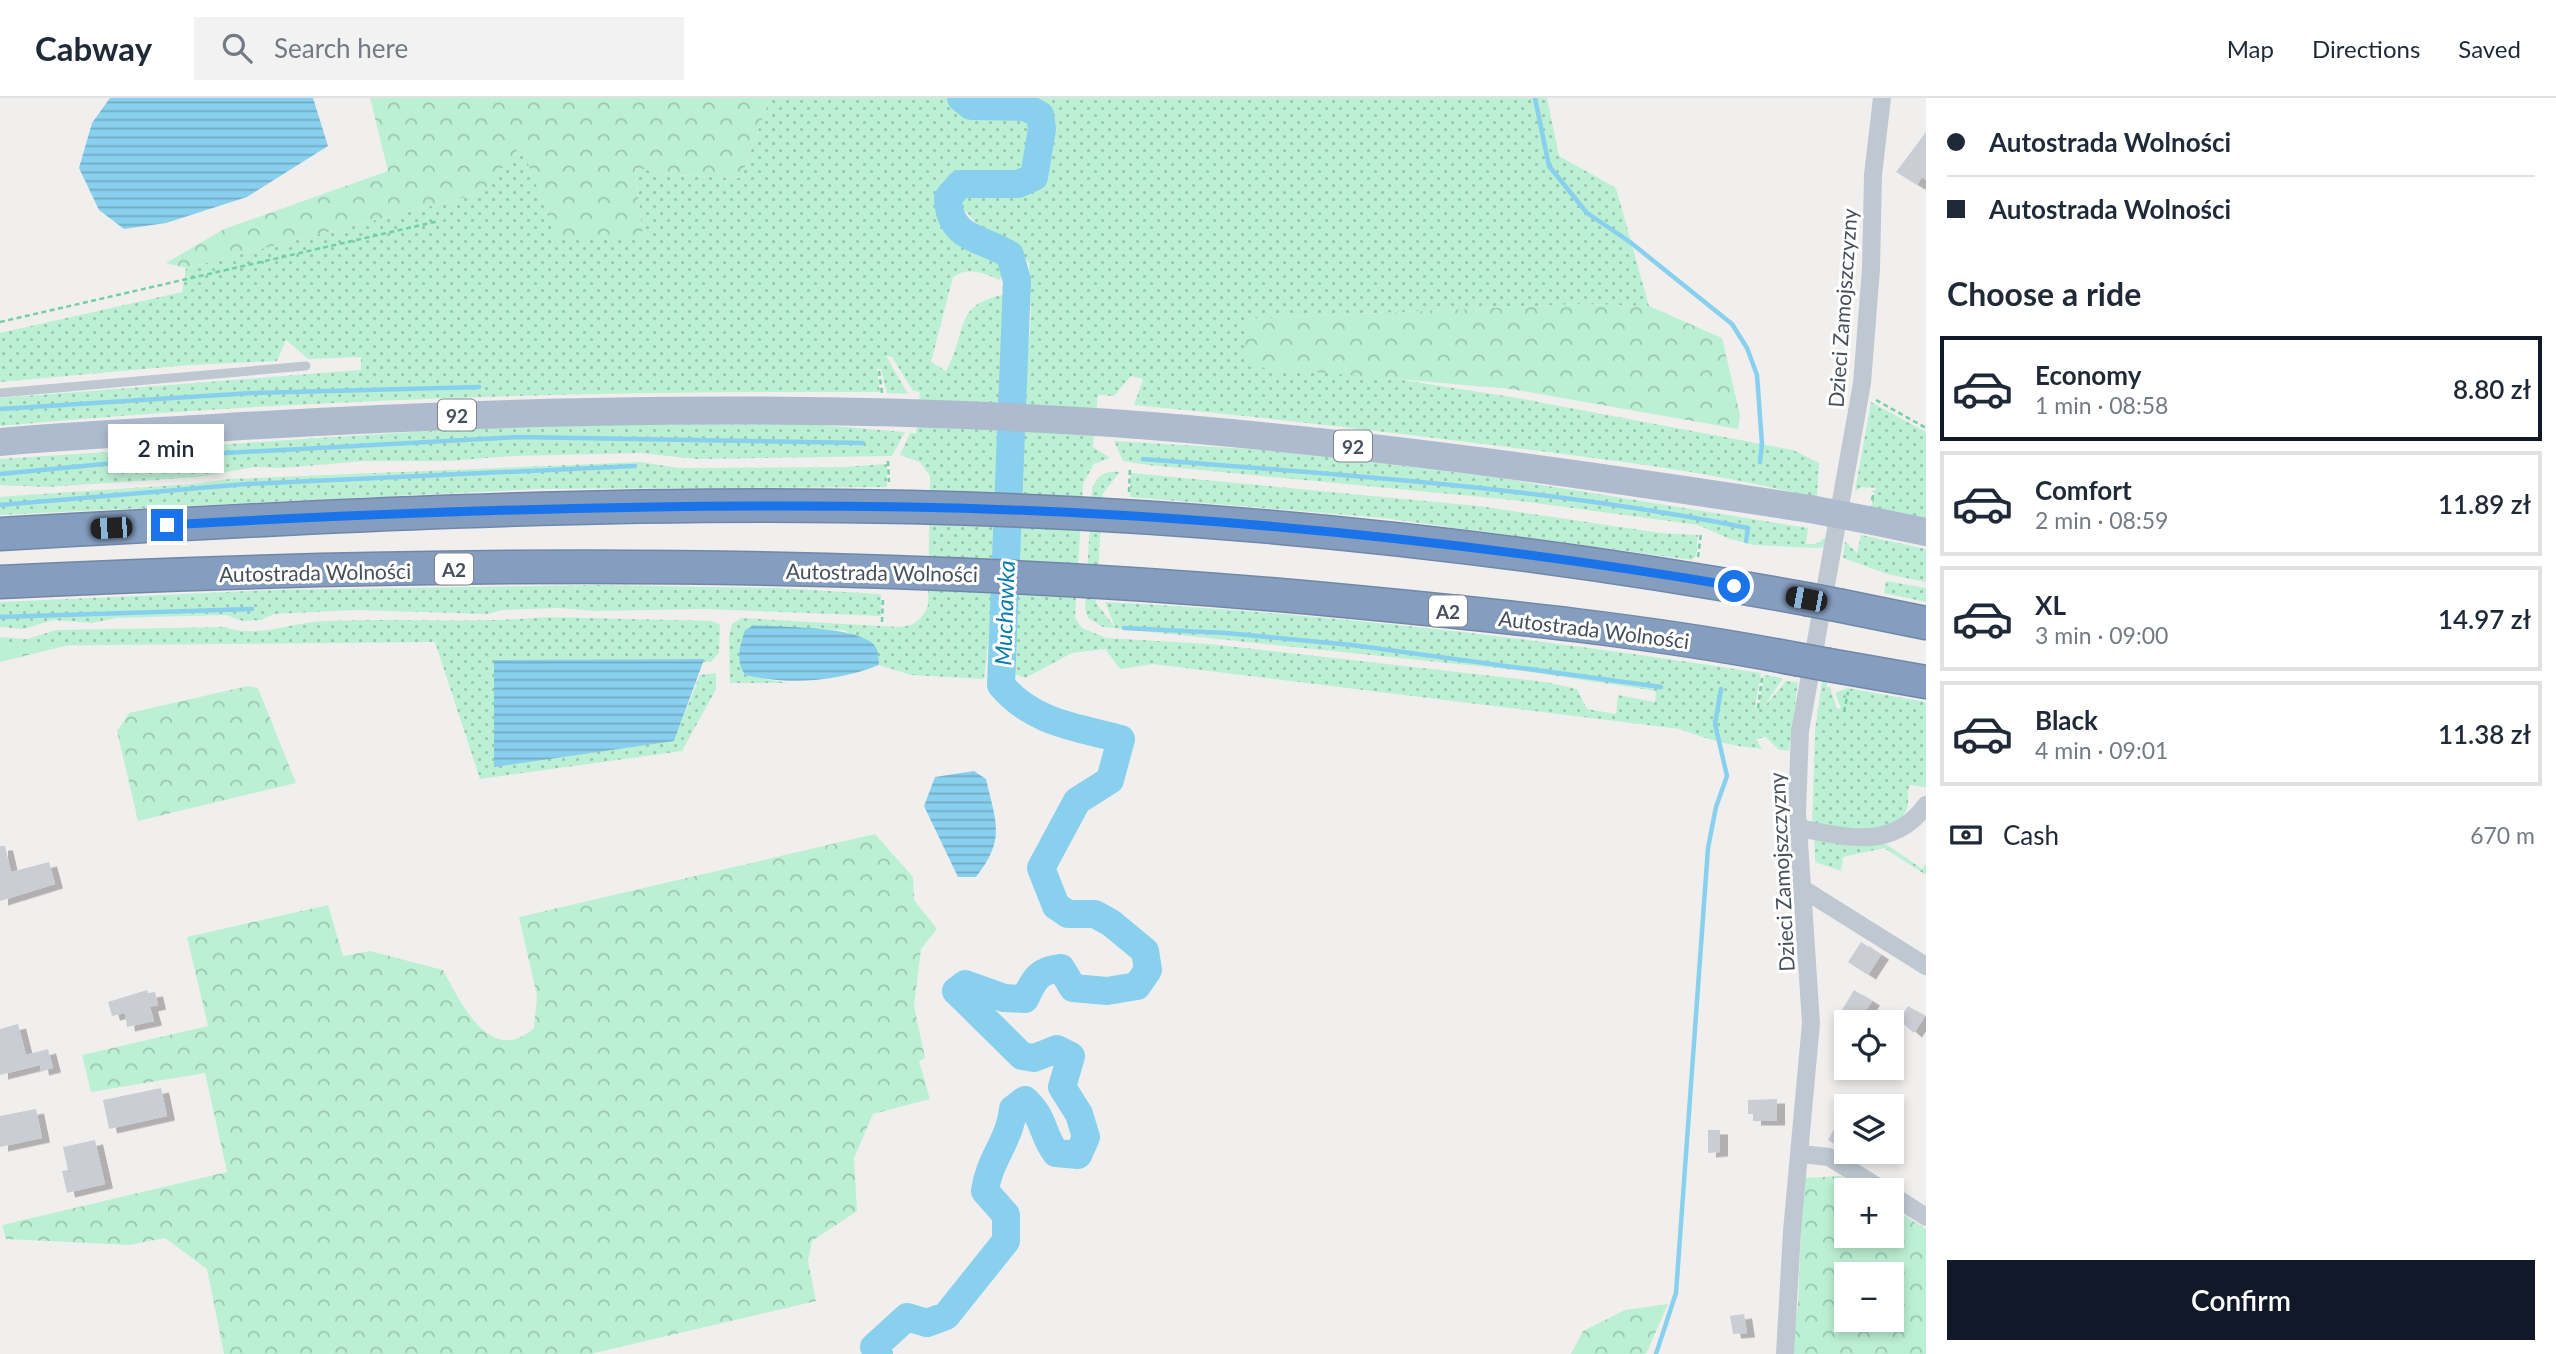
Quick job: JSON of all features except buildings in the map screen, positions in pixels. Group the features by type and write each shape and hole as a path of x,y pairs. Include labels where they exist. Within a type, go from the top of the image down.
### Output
{"highway":[{"path":"0,534 222,522 899,498 1265,527 1465,547 1649,573 1926,622"},
{"name":"Autostrada Wolności","path":"0,582 526,568 896,573 1098,579 1425,608 1686,641 1926,682"}],"main road":[{"name":"92","path":"0,442 563,410 709,408 1109,423 1448,456 1810,509 1926,532"}],"street":[{"name":"Dzieci Zamojszczyzny","path":"1785,1354 1792,1231 1811,1023 1796,778 1802,709 1861,392 1871,269 1873,176 1882,98"},
{"path":"1799,828 1843,837 1875,838 1905,827 1926,806"},
{"path":"1803,889 1926,966"},
{"path":"1801,1154 1829,1157 1863,1178"},
{"path":"1904,1203 1926,1217"}],"lane":[{"path":"0,393 306,366"}],"path":[{"path":"0,322 439,221"},
{"path":"1861,392 1926,428"},
{"path":"888,461 899,498"},
{"path":"1698,561 1701,533"},
{"path":"882,622 896,573"},
{"path":"1758,708 1763,671"}],"green space":[{"path":"370,98 770,98 741,178 675,175 635,168 643,237 556,238 521,145 482,193 186,268 166,263 224,229 388,171"},
{"path":"770,98 957,98 966,113 1031,119 1033,149 1021,177 986,172 966,173 944,186 937,204 938,215 944,225 963,240 997,257 1003,274 1000,280 970,271 953,277 931,362 946,371 964,320 970,312 990,298 1007,294 989,636 984,679 911,675 879,665 876,647 843,630 797,629 745,675 788,683 730,683 729,636 732,624 742,618 898,627 913,624 926,610 930,476 920,462 900,455 910,433 916,433 920,392 913,391 892,357 886,356 908,394 887,393 881,369 877,369 880,392 440,398 220,409 0,426 0,398 361,370 361,357 308,359 286,340 277,361 189,365 0,382 0,333 182,292 186,268 482,193 521,144 643,237 635,168 675,175 741,178"},
{"path":"969,98 1547,98 1559,156 1616,188 1649,306 1580,304 1247,319 1267,359 1518,398 1793,450 1819,463 1817,498 1740,481 1624,462 1368,430 1134,405 1143,379 1131,376 1114,396 1098,395 1093,447 1110,458 1094,464 1083,484 1075,618 1082,628 1106,638 1210,644 1545,682 1577,689 1587,709 1616,714 1618,695 1655,702 1656,691 1524,671 1103,627 1088,618 1085,609 1092,488 1103,474 1120,472 1103,493 1096,603 1115,627 1105,602 1352,620 1598,649 1761,673 1755,708 1759,708 1764,675 1783,678 1763,708 1786,681 1798,682 1789,751 1779,750 1766,737 1756,739 1762,749 1720,742 1680,729 1153,664 1120,669 1105,649 1072,653 1025,678 1012,673 1020,449 1031,315 1029,263 1016,246 981,228 955,200 960,192 1006,189 1032,181 1041,173 1048,160 1050,137 1046,118 1038,107"},
{"path":"1580,304 1649,306 1722,338 1740,415 1738,429 1511,389 1244,366 1247,319"},
{"path":"1871,402 1926,432 1926,519 1871,507 1876,488 1862,487 1855,491"},
{"path":"809,424 905,432 892,456 696,459 641,453 515,456 448,461 364,461 282,468 254,467 199,477 47,487 0,485 0,459 518,425"},
{"path":"1114,441 1284,451 1500,478 1808,528 1806,544 1816,544 1826,537 1824,547 1818,548 1754,545 1730,539 1698,525 1513,500 1148,465 1123,461"},
{"path":"640,462 679,468 843,467 887,464 887,487 541,489 0,515 0,497 11,496 230,479"},
{"path":"1131,473 1479,506 1661,533 1698,535 1696,556 1692,560 1383,518 1130,497"},
{"path":"1861,535 1926,549 1926,582 1887,574 1843,558 1845,541 1857,553"},
{"path":"1886,581 1926,588 1926,602 1884,593"},
{"path":"598,585 777,588 881,594 881,616 704,609 595,611 559,608 502,610 488,614 356,610 274,614 261,620 243,621 226,615 116,618 92,623 53,620 24,629 0,627 0,602 275,590"},
{"path":"547,617 712,621 720,625 719,653 711,662 703,662 674,741 700,675 716,673 716,689 682,751 480,779 435,642 0,646 0,637 27,639 56,630 225,627 263,631 326,621"},
{"path":"77,643 0,662 0,646"},
{"path":"1823,674 1827,674 1827,687 1830,687 1837,709 1841,708 1835,693 1847,688 1926,702 1926,787 1910,785 1906,811 1899,820 1889,826 1863,831 1812,826 1815,730"},
{"path":"248,686 258,688 296,783 138,821 117,731 129,713"},
{"path":"875,834 913,877 914,900 937,929 921,949 914,1006 925,1058 919,1061 930,1099 873,1114 854,1158 857,1211 812,1241 808,1261 816,1301 590,1354 224,1354 207,1269 165,1238 129,1245 6,1239 2,1225 227,1172 205,1073 91,1092 82,1055 208,1026 187,937 328,905 343,956 370,951 443,970 468,1013 479,1026 504,1040 518,1038 534,1028 537,996 519,917"},
{"path":"1814,840 1886,844 1922,869 1926,864 1926,875 1884,848 1843,857 1841,871 1815,862"},
{"path":"1841,1176 1844,1178 1834,1178 1834,1248 1904,1248 1904,1215 1926,1229 1926,1354 1791,1354 1798,1304 1803,1178"},
{"path":"1668,1304 1646,1354 1571,1354 1583,1331 1625,1310"}],"water":[{"path":"110,98 313,98 328,146 247,197 166,223 124,229 99,210 79,168 92,123"},
{"path":"755,625 821,629 857,636 870,641 877,649 879,665 846,675 813,680 779,680 745,675 740,664 740,647 745,630"},
{"path":"704,659 674,741 494,767 494,660"},
{"path":"974,771 986,779 995,819 995,841 992,852 976,877 958,877 924,806 935,777"}],"waterway":[{"name":"Muchawka","path":"879,1354 874,1347 907,1317 927,1323 946,1316 1006,1241 1006,1215 985,1191 991,1169 1008,1131 1013,1109 1025,1100 1032,1107 1056,1153 1078,1155 1086,1137 1079,1114 1062,1087 1071,1056 1057,1049 1034,1058 1022,1056 956,991 965,984 1004,998 1025,999 1042,973 1061,968 1073,988 1107,991 1137,986 1148,970 1145,951 1111,923 1095,914 1068,914 1056,906 1041,868 1077,801 1110,780 1121,739 1071,727 1041,716 1013,698 1001,685 1017,281 1010,255 961,230 954,222 948,198 960,184 1018,184 1034,177 1042,129 1040,115 1025,107 971,106 961,98"},
{"path":"1535,98 1549,166 1587,213 1630,242 1732,324 1747,348 1757,375 1762,444 1760,462"},
{"path":"0,409 252,393 479,387"},
{"path":"0,474 208,454 518,437 863,443"},
{"path":"1143,459 1447,484 1598,503 1748,528 1746,541"},
{"path":"0,505 247,484 635,466"},
{"path":"0,617 252,609"},
{"path":"1124,628 1226,633 1352,645 1661,687"},
{"path":"1656,1354 1676,1293 1708,848 1716,807 1727,776 1715,724 1721,689"}],"route":[{"path":"167,525 604,507 909,507 1240,524 1465,547 1734,586"}]}
